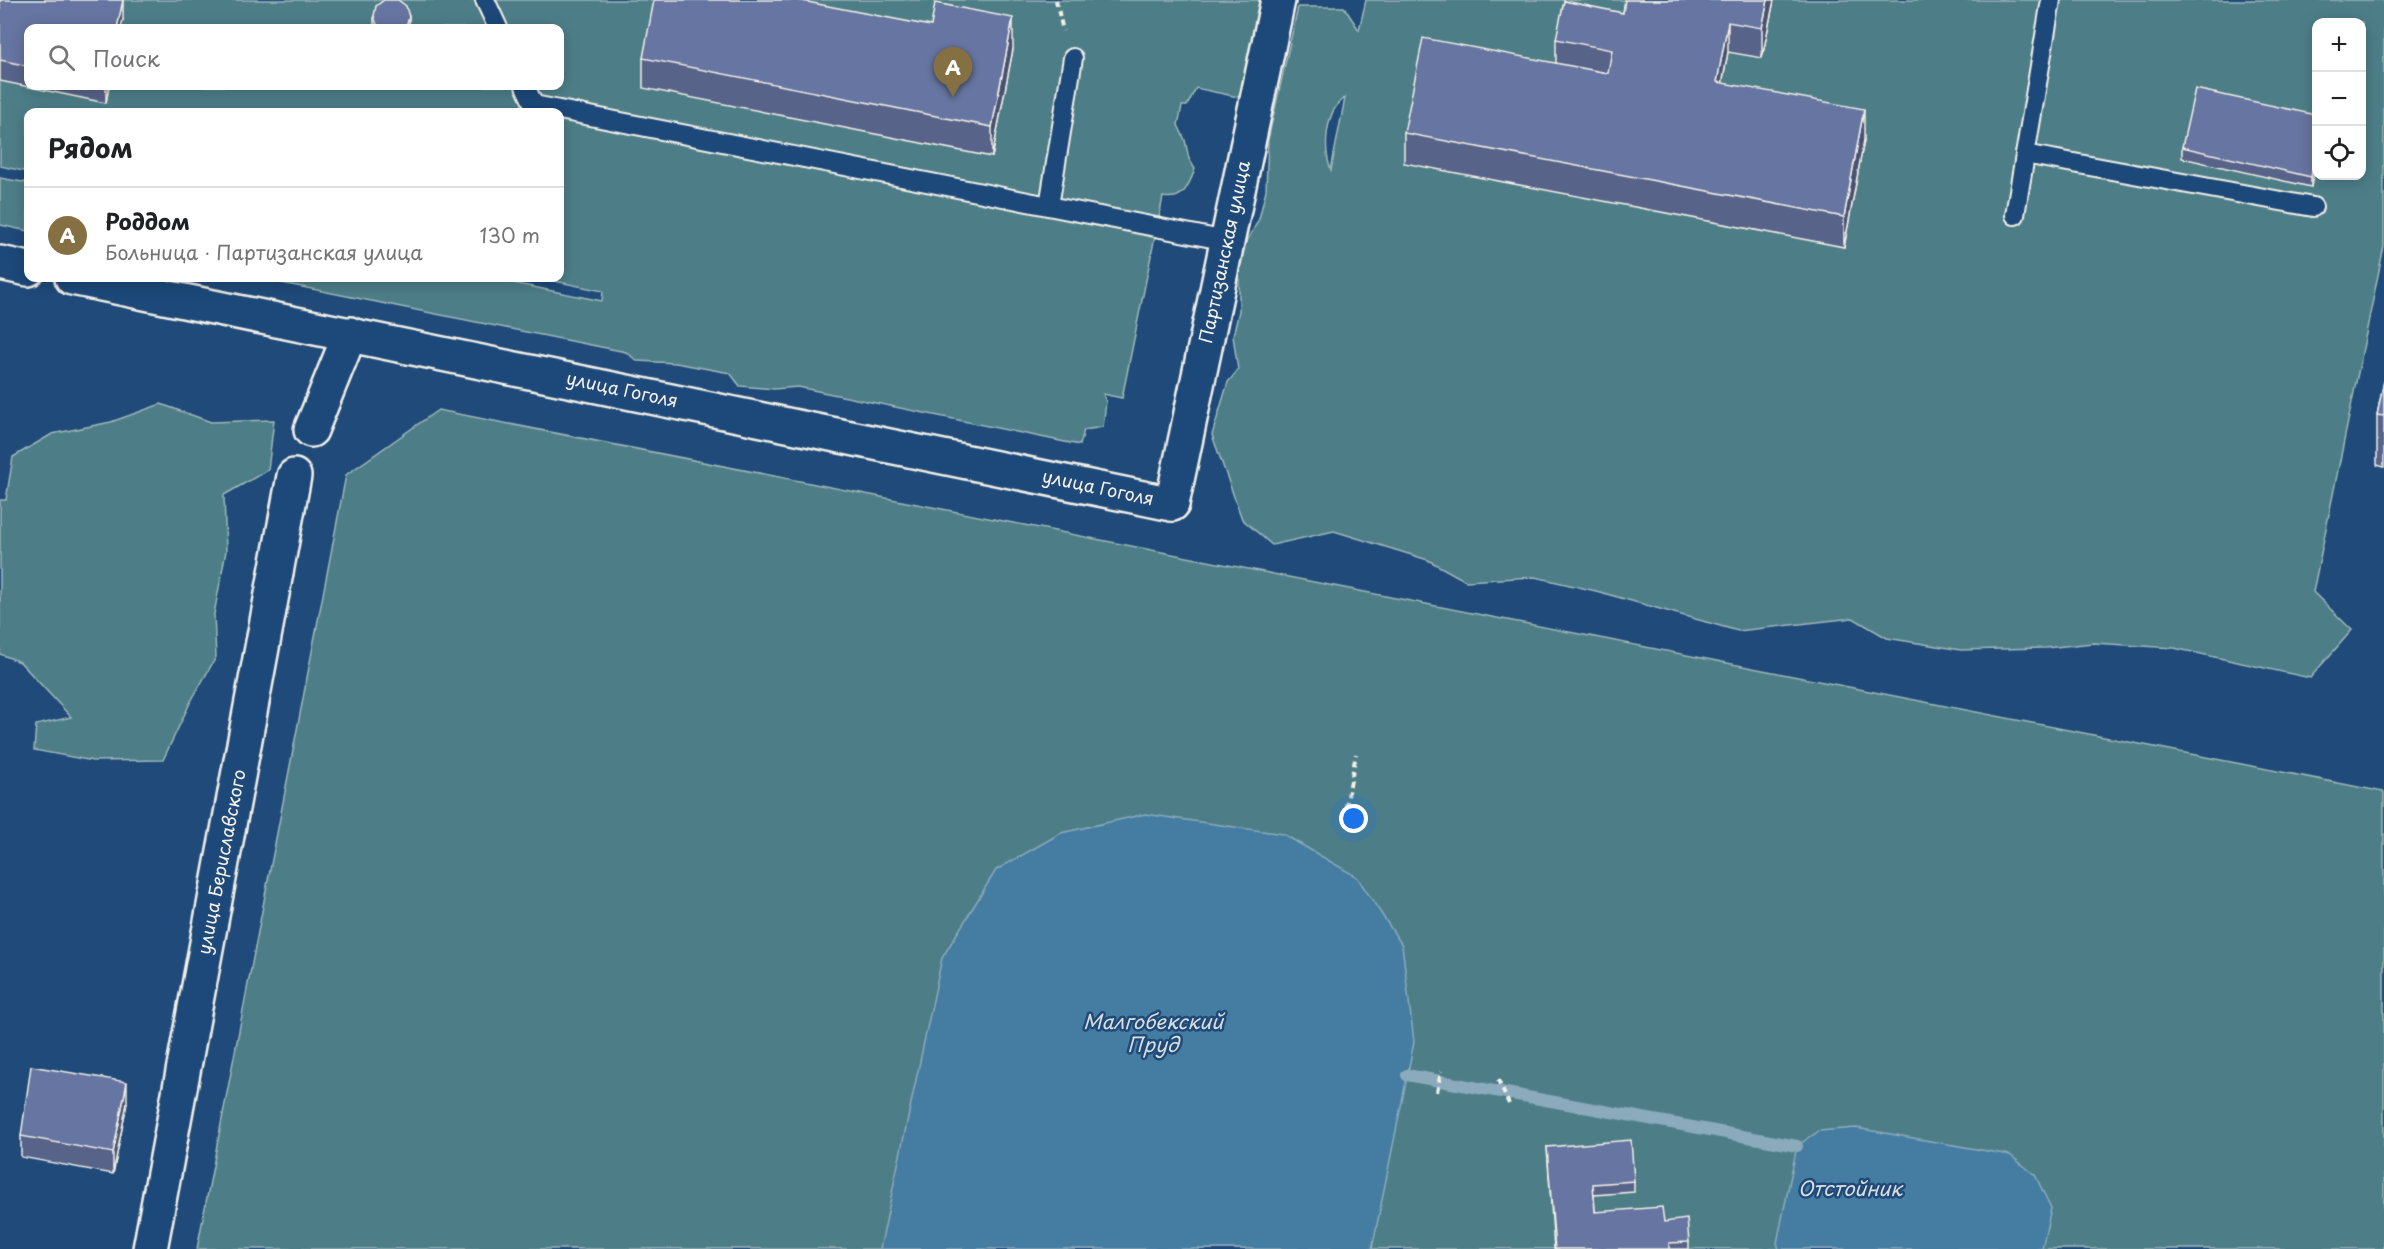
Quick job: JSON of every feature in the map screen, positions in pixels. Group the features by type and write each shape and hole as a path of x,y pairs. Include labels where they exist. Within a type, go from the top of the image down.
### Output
{"street":[{"name":"Партизанская улица","path":"1172,504 1278,0"},
{"path":"0,263 24,268"},
{"name":"улица Гоголя","path":"92,282 1172,504"},
{"path":"311,430 350,334"},
{"name":"улица Бериславского","path":"150,1249 294,476"}],"lane":[{"path":"485,0 496,24"},
{"path":"2015,215 2051,0"},
{"path":"1049,206 1073,58"},
{"path":"527,90 534,105 549,108"},
{"path":"564,111 1227,241"},
{"path":"2025,154 2313,207"}],"path":[{"path":"1344,817 1356,754"},
{"path":"1437,1092 1441,1071"},
{"path":"1498,1080 1509,1104"}],"green space":[{"path":"0,0 1264,0 1243,98 1196,88 1187,106 1182,106 1178,125 1185,140 1189,159 1195,169 1185,191 1176,197 1163,197 1122,398 1103,394 1106,402 1103,427 1084,430 1080,445 798,387 774,389 740,386 730,373 676,363 637,361 626,352 277,282 509,282 602,301 603,291 559,282 564,282 564,108 24,108 24,171 0,166"},
{"path":"1366,0 2384,0 2384,246 2313,592 2352,630 2310,678 2174,648 2093,643 2046,648 1961,650 1887,638 1853,618 1738,631 1596,591 1535,577 1466,581 1428,560 1334,531 1272,545 1242,519 1212,435 1228,382 1238,370 1233,336 1239,311 1239,256 1259,219 1266,190 1268,140 1298,7 1344,7 1359,30","holes":["1345,98 1331,170 1327,152 1328,131 1333,111"]},
{"path":"0,178 24,182 24,230 0,225"},
{"path":"161,404 211,422 274,420 268,470 224,495 226,551 214,614 216,657 190,703 163,760 93,761 34,750 36,725 71,717 20,662 0,654 0,500 6,500 13,457 52,434 111,422"},
{"path":"438,410 2384,792 2384,1249 197,1249 346,475"}],"water":[{"name":"Малгобекский Пруд","path":"1145,814 1283,834 1357,877 1402,945 1414,1042 1372,1249 880,1249 942,958 996,870 1061,833"},
{"name":"Отстойник","path":"1856,1128 2010,1155 2035,1175 2051,1208 2042,1249 1779,1249 1777,1243 1797,1146 1819,1131"}],"building":[{"path":"0,0 123,0 118,24 24,24 24,65 0,60"},
{"path":"384,0 398,0 406,6 409,17 407,23 377,24 374,16 376,6"},
{"path":"654,0 797,0 931,26 935,3 1013,18 992,127 643,58"},
{"path":"1625,0 1768,0 1762,28 1728,22 1717,82 1864,109 1844,217 1404,133 1423,38 1608,73 1612,50 1556,39 1564,1 1623,13"},
{"path":"2195,89 2312,114 2311,177 2182,147"},
{"path":"2384,381 2384,416 2377,415"},
{"path":"31,1066 127,1082 113,1153 21,1136"},
{"path":"1631,1140 1634,1181 1593,1184 1595,1212 1662,1207 1664,1222 1687,1219 1689,1242 1669,1243 1669,1249 1555,1249 1547,1147"}],"waterway":[{"path":"1407,1075 1797,1146"}],"place":[{"name":"Роддом","path":"953,97"}]}
